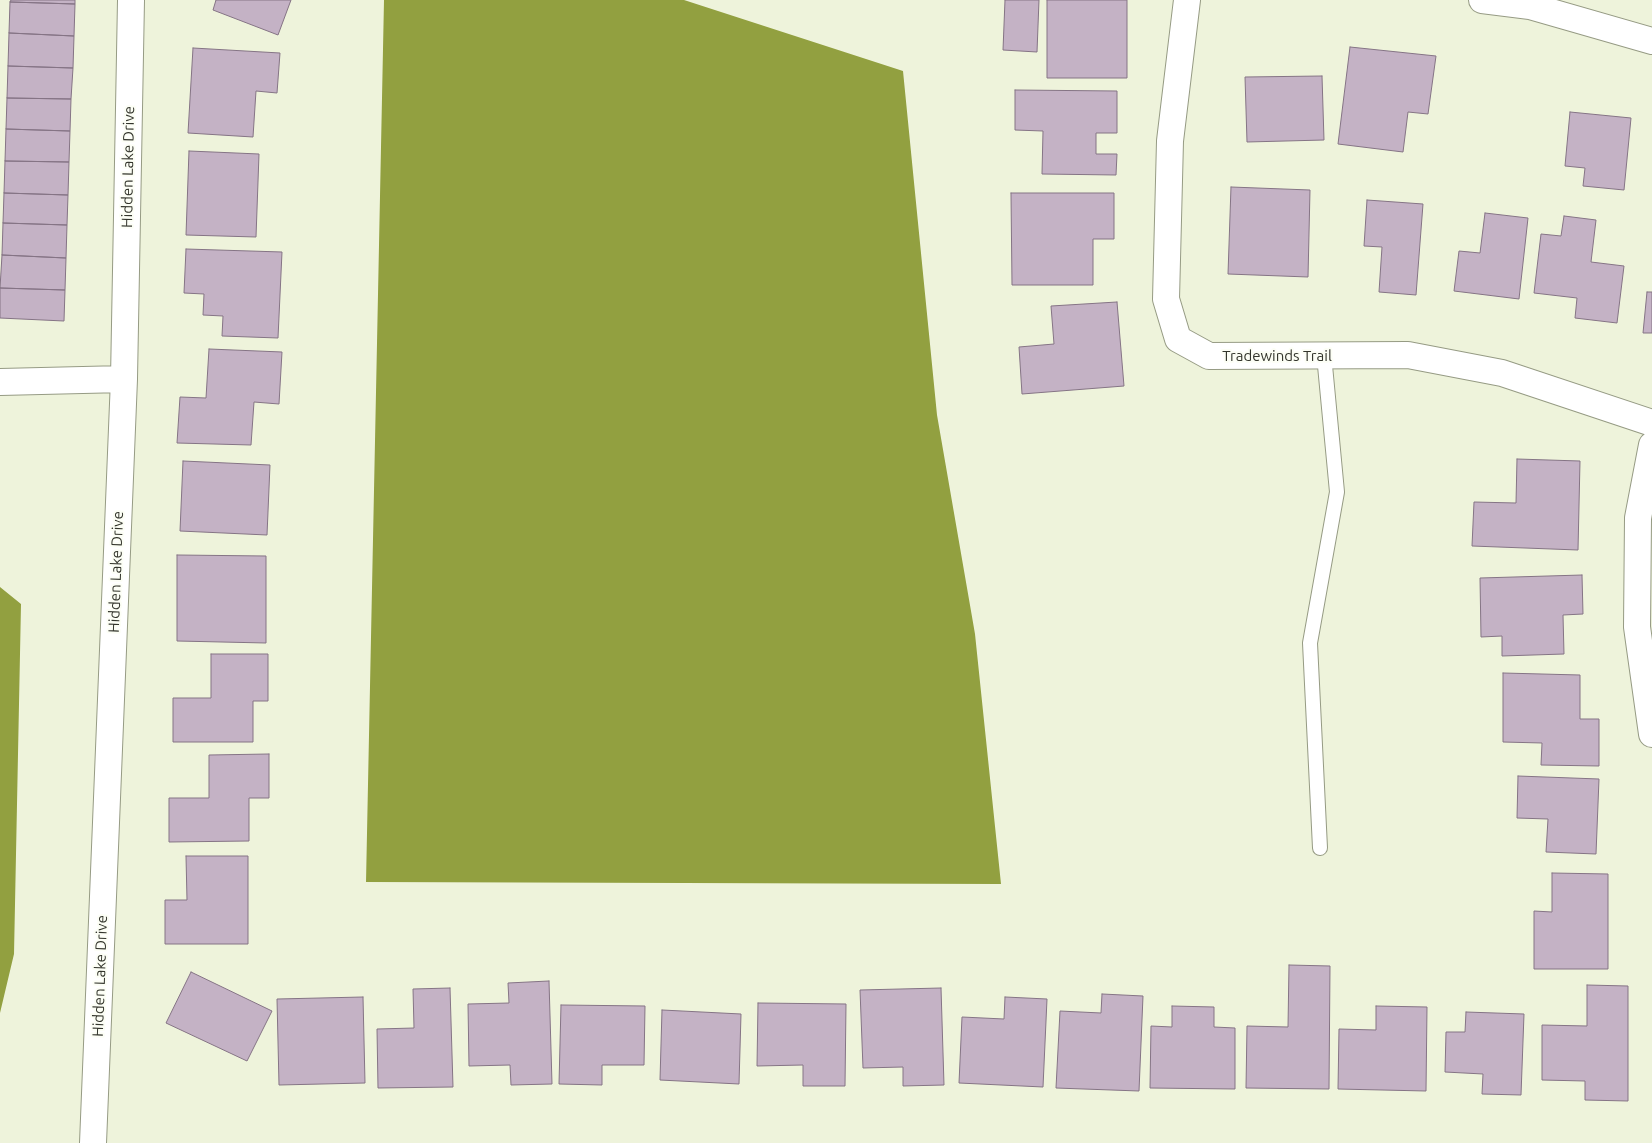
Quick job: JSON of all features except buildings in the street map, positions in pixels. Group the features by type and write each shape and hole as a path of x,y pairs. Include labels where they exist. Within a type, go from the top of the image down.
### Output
{"street":[{"name":"Hidden Lake Drive","path":"93,1143 124,379 131,0"},
{"name":"Tradewinds Trail","path":"1187,0 1170,141 1166,279 1166,299 1178,339 1209,356 1408,355 1502,373 1652,423"},
{"path":"1482,0 1530,6 1652,41"},
{"path":"0,382 124,379"},
{"path":"1652,445 1638,518 1637,627 1652,734"}],"lane":[{"path":"1320,848 1310,643 1337,492 1324,355"}],"shaded area":[{"path":"384,0 684,0 903,71 937,415 975,634 1001,884 366,882"},
{"path":"0,587 21,604 14,954 0,1013"}]}
